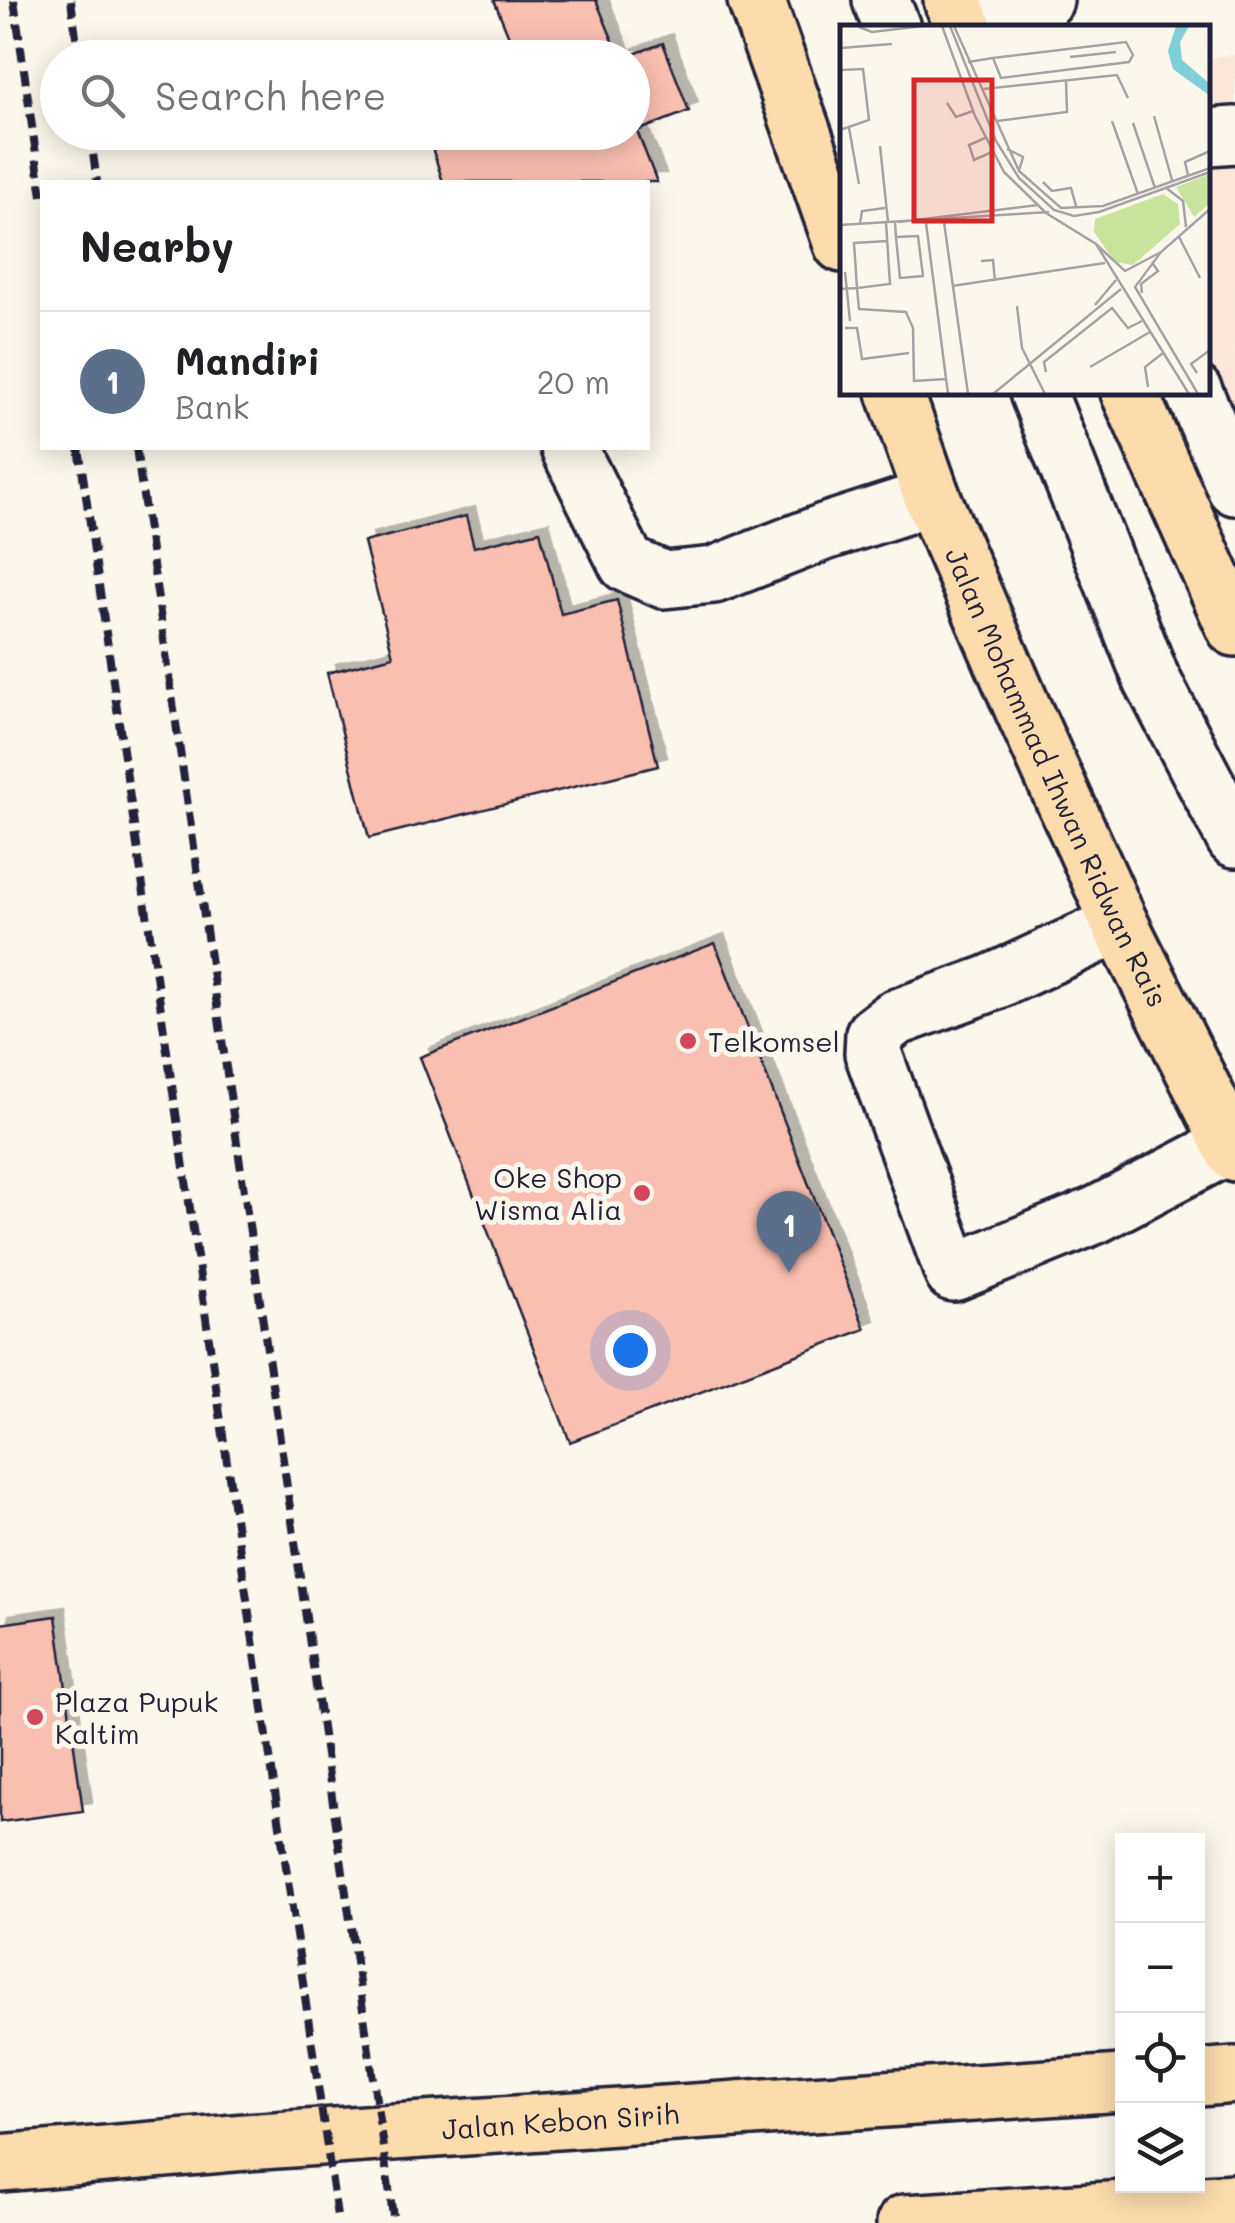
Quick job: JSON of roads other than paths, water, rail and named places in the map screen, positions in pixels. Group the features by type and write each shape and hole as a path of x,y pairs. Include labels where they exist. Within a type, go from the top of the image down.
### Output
{"main road":[{"path":"756,0 840,238"},
{"name":"Jalan Mohammad Ihwan Ridwan Rais","path":"896,395 932,497 1023,709 1120,924 1233,1149"},
{"path":"1130,395 1235,628"},
{"path":"1205,2077 1235,2075"},
{"name":"Jalan Kebon Sirih","path":"0,2163 342,2135 1115,2082"},
{"path":"905,2223 1235,2202"}],"lane":[{"path":"882,0 891,25"},
{"path":"960,18 1045,0"},
{"path":"1210,137 1235,135"},
{"path":"1039,395 1151,678 1235,839"},
{"path":"1195,395 1235,486"},
{"path":"570,450 627,564 664,580 714,574 932,497"},
{"path":"1120,924 991,983 895,1018 874,1034 873,1053 953,1273 1096,1215 1233,1149"}],"railway":[{"path":"14,0 40,182"},
{"path":"71,0 77,40"},
{"path":"93,150 97,180"},
{"path":"79,450 338,2223"},
{"path":"136,450 394,2223"}],"place":[{"name":"Telkomsel","path":"688,1041"},
{"name":"Oke Shop Wisma Alia","path":"642,1193"},
{"name":"Mandiri","path":"789,1273"},
{"name":"Plaza Pupuk Kaltim","path":"35,1717"}]}
